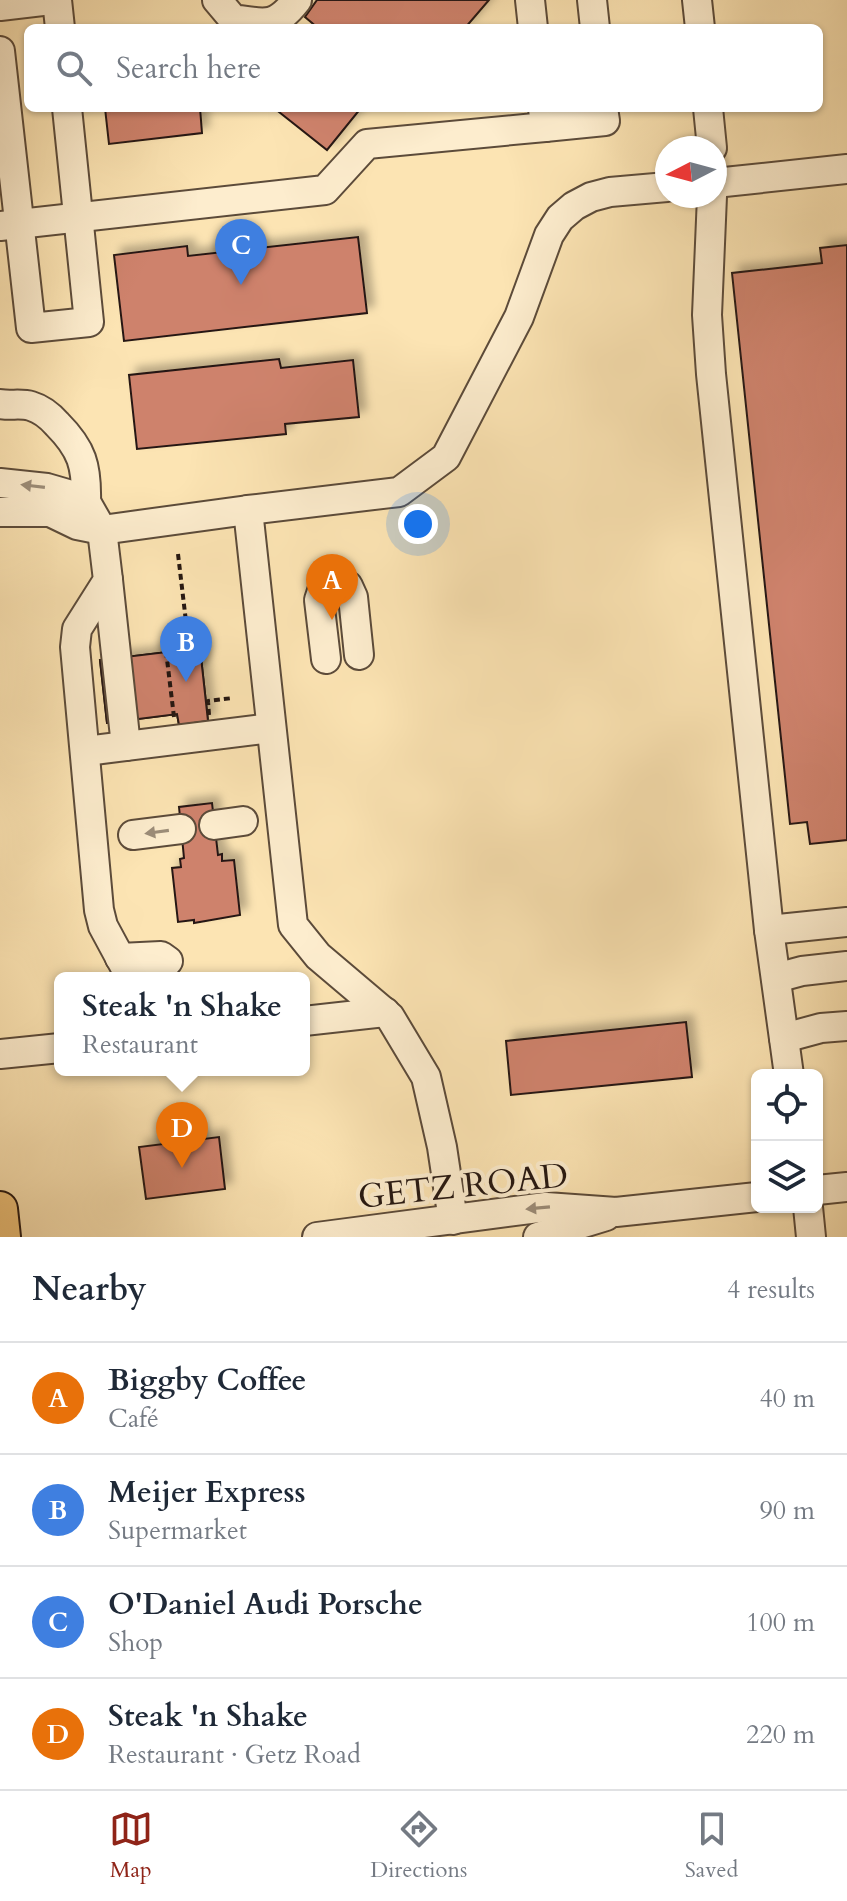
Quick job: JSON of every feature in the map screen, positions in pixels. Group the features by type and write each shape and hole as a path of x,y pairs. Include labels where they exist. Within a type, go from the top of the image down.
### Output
{"main road":[{"path":"0,1209 3,1237"}],"street":[{"path":"0,6 51,0"},
{"path":"57,0 60,24"},
{"path":"217,0 233,19 266,24 285,16 297,0"},
{"path":"530,0 533,24"},
{"path":"592,0 595,24"},
{"path":"697,0 700,24"},
{"path":"0,51 10,225 31,328 89,322 67,112"},
{"path":"10,225 325,190 367,144 544,118 605,121 604,112"},
{"path":"708,112 711,136"},
{"path":"727,182 847,169"},
{"path":"0,512 50,512 77,525 102,530 399,492 446,457 519,317 549,235 560,218 591,197 655,188"},
{"path":"711,208 707,315 711,374 769,930 788,1069"},
{"path":"0,404 33,406 49,416 72,440 79,450 87,479 86,502"},
{"path":"0,483 47,488 78,497 86,502 102,530 126,746"},
{"path":"248,510 293,925 318,956 385,1012 426,1077 442,1147 453,1220"},
{"path":"108,580 77,629 75,647 99,910 103,926 126,968 161,956 168,961 158,972"},
{"path":"326,659 319,600 323,588 335,582 348,586 353,597 359,655"},
{"path":"86,751 271,728"},
{"path":"214,825 243,821"},
{"path":"133,835 181,829"},
{"path":"769,930 847,922"},
{"path":"776,978 802,971 847,966"},
{"path":"310,1020 385,1012"},
{"path":"784,1038 821,1028 847,1026"},
{"path":"0,1054 54,1049"},
{"path":"823,1189 847,1187"},
{"name":"GETZ ROAD","path":"317,1237 546,1207 616,1212 751,1198"},
{"name":"GETZ ROAD","path":"538,1237 616,1212"},
{"path":"809,1213 811,1237"}],"path":[{"path":"175,727 166,651 189,649 178,554"},
{"path":"210,723 208,701 233,698"}],"building":[{"path":"317,0 489,0 468,24 313,24 305,17"},
{"path":"105,112 200,112 202,133 109,144"},
{"path":"279,112 358,112 327,150"},
{"path":"358,237 367,313 124,341 114,255 187,246 188,256"},
{"path":"847,245 847,840 810,844 807,822 790,824 732,273 822,263 820,248"},
{"path":"279,359 281,368 353,360 359,417 285,424 286,434 137,449 129,375"},
{"path":"200,648 208,721 179,725 177,714 107,723 100,660"},
{"path":"200,648 208,721 179,725 177,714 107,723 100,660"},
{"path":"212,803 218,855 222,854 222,861 234,860 240,915 194,923 194,920 178,922 172,868 181,867 180,859 184,858 179,807"},
{"path":"686,1022 692,1077 511,1095 506,1041"},
{"path":"219,1137 225,1189 146,1199 139,1147"}],"place":[{"name":"O'Daniel Audi Porsche","path":"241,285"},
{"name":"Biggby Coffee","path":"332,620"},
{"name":"Meijer Express","path":"186,682"},
{"name":"Steak 'n Shake","path":"182,1168"}]}
